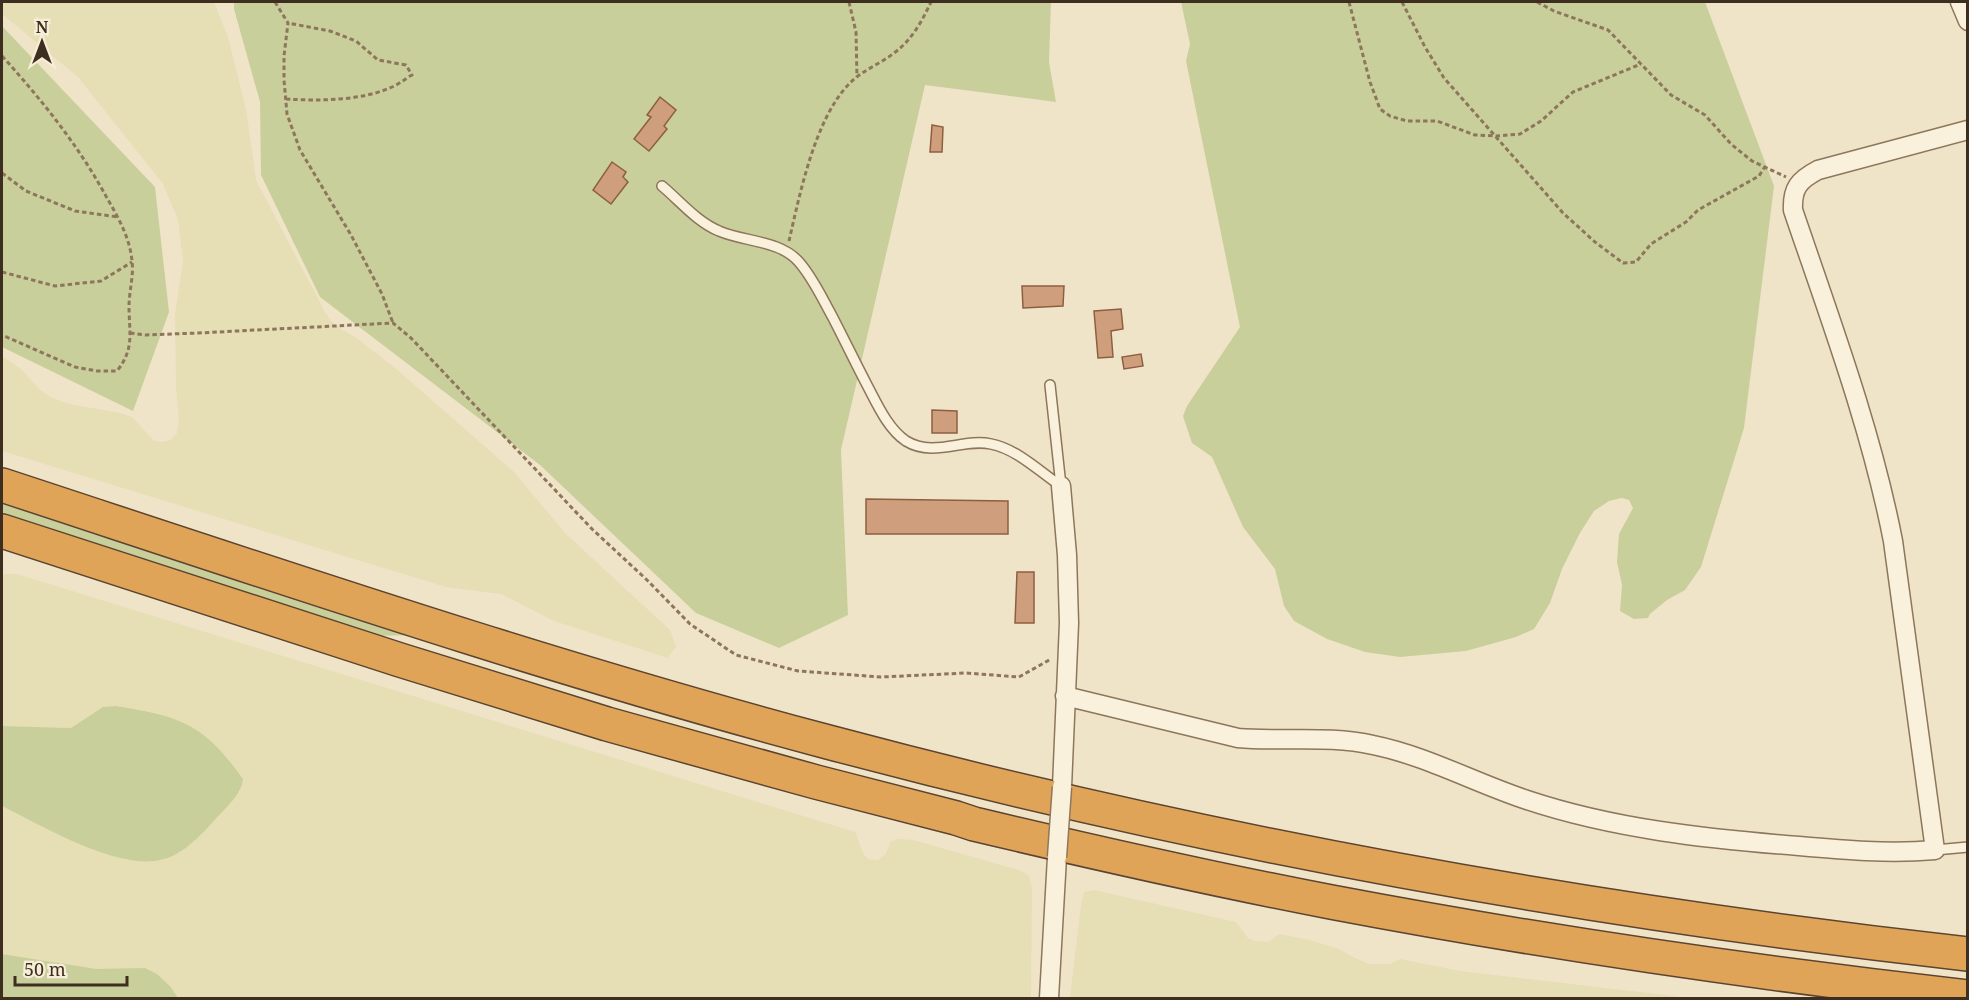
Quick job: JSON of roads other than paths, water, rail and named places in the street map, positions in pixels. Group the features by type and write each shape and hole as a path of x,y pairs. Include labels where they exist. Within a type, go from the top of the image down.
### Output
{"highway":[{"path":"2,485 442,629 635,688 829,743 971,779 1244,841 1457,882 1778,932 1968,954"},
{"path":"2,531 586,718 974,824 1168,869 1452,924 1703,964 1968,997"}],"street":[{"path":"1960,2 1968,21"},
{"path":"1065,696 1238,738 1335,740 1371,744 1419,757 1525,800 1623,824 1708,838 1767,844 1880,852 1935,850 1891,530 1870,442 1793,210 1795,190 1800,183 1818,170 1968,130"},
{"path":"1049,999 1068,640 1067,555 1061,486"}],"lane":[{"path":"662,186 706,224 720,231 786,252 797,260 810,275 876,402 892,428 904,440 928,448 946,448 980,442 993,444 1011,452 1061,486"},
{"path":"1050,385 1061,486"},
{"path":"1935,850 1968,847"}]}
